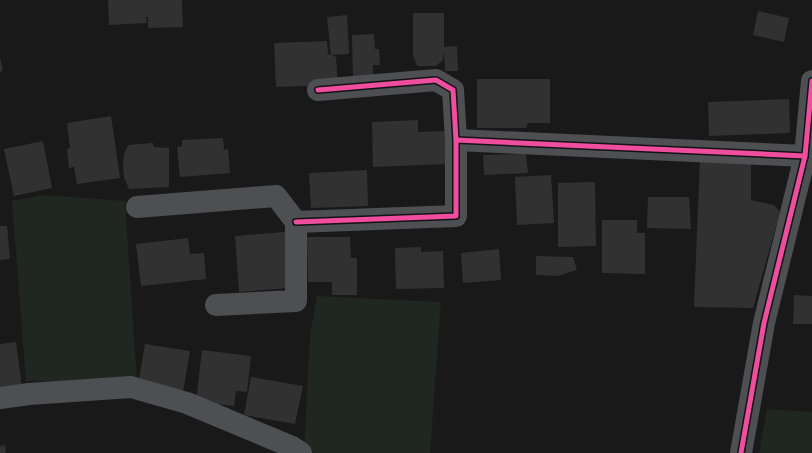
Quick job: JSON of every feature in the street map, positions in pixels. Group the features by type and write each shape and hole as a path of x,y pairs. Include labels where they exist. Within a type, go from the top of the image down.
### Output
{"street":[{"path":"296,222 456,216 456,140 453,90 436,80 318,90"},
{"path":"741,453 764,323 805,156 812,81"},
{"path":"456,140 805,156"},
{"path":"137,207 276,196 296,222 296,300 216,305"},
{"path":"0,398 29,394 131,387 187,403 292,447 301,453"}],"shaded area":[{"path":"44,195 125,201 137,382 26,381 12,201"},
{"path":"317,296 441,302 430,453 314,453 304,448 310,336"},
{"path":"767,409 812,412 812,453 759,453"}],"building":[{"path":"108,0 182,0 183,27 148,28 148,17 146,17 147,23 109,25"},
{"path":"758,11 789,18 784,42 753,35"},
{"path":"413,13 444,13 444,47 457,46 458,71 445,71 444,51 443,60 436,66 417,66 413,55"},
{"path":"347,15 349,54 331,55 327,17"},
{"path":"374,34 375,49 379,49 380,65 373,65 373,79 353,79 352,35"},
{"path":"327,41 328,54 336,57 338,85 276,87 274,43"},
{"path":"0,57 3,71 0,72"},
{"path":"477,79 550,79 550,123 528,123 526,128 477,128"},
{"path":"789,99 790,133 709,136 708,102"},
{"path":"111,116 120,178 77,184 74,167 69,168 67,149 70,148 67,123"},
{"path":"418,120 418,132 446,131 448,164 373,167 372,122"},
{"path":"223,138 224,150 228,149 230,173 180,177 177,147 182,146 182,140"},
{"path":"43,141 52,188 14,196 4,149"},
{"path":"153,143 154,147 169,148 169,187 129,189 124,177 123,166 124,154 128,145"},
{"path":"526,154 528,173 484,175 483,155"},
{"path":"700,159 751,164 751,200 774,205 780,212 753,308 694,307"},
{"path":"367,170 368,206 311,208 309,173"},
{"path":"551,175 554,223 517,225 515,177"},
{"path":"595,182 596,246 558,247 558,183"},
{"path":"648,197 689,197 691,229 647,228"},
{"path":"602,220 637,220 637,233 645,233 645,274 602,273"},
{"path":"0,226 7,226 10,259 0,260"},
{"path":"285,232 289,288 239,292 235,236"},
{"path":"307,237 350,237 351,258 357,258 357,295 332,295 332,282 308,282"},
{"path":"188,238 190,254 204,253 206,279 141,286 136,244"},
{"path":"421,247 421,252 443,251 444,288 396,289 395,248"},
{"path":"499,249 501,280 463,283 461,253"},
{"path":"536,256 573,257 577,270 557,276 536,275"},
{"path":"794,295 812,296 812,324 793,324"},
{"path":"16,342 22,387 0,390 0,344"},
{"path":"145,344 190,351 183,392 138,385"},
{"path":"202,350 251,356 247,392 236,391 234,406 196,402"},
{"path":"251,377 303,386 295,424 244,415"},
{"path":"5,445 6,453 0,453 0,446"}],"cycle path":[{"path":"296,222 456,216 456,140 453,90 436,80 318,90"},
{"path":"741,453 764,323 805,156 812,81"},
{"path":"456,140 805,156"}]}
